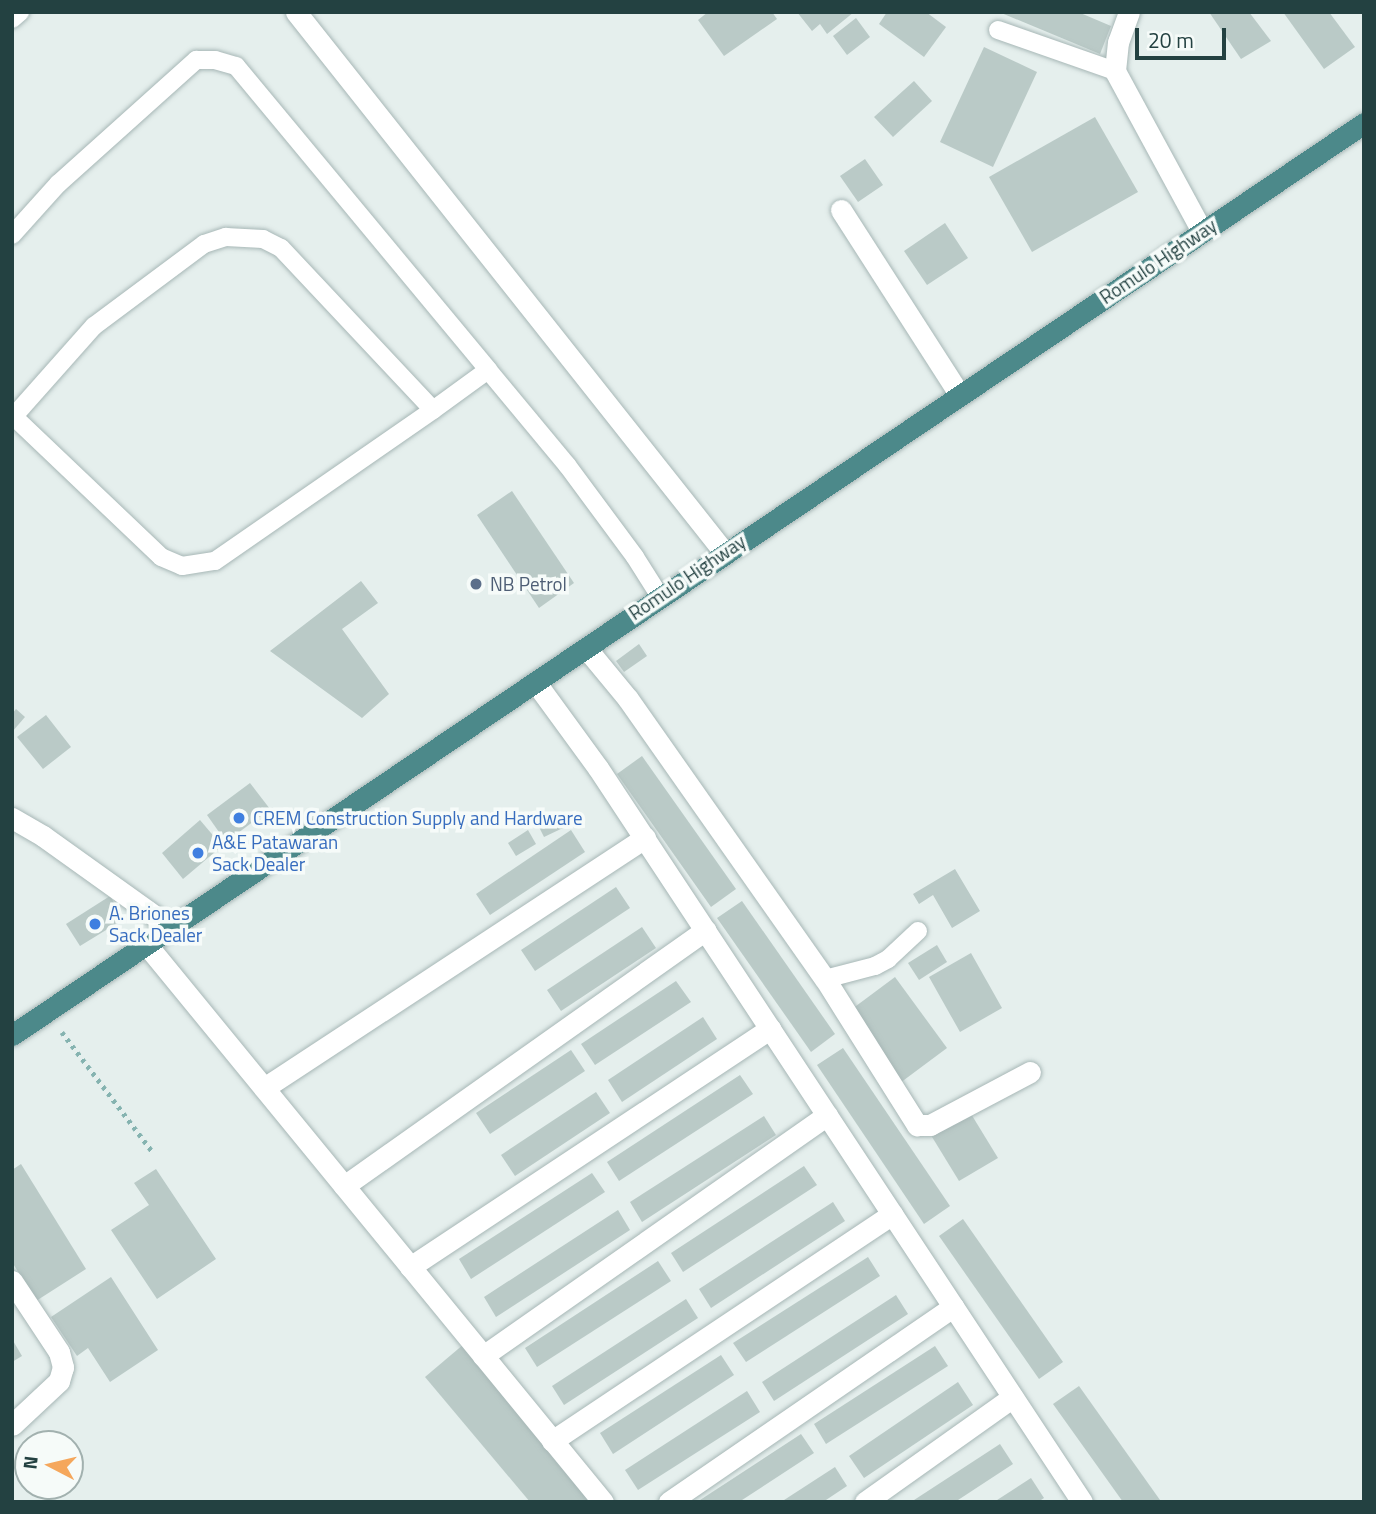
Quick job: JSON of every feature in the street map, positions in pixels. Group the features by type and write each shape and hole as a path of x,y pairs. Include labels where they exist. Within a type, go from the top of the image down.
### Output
{"highway":[{"name":"Romulo Highway","path":"12,1035 536,683 659,595 1364,123"}],"street":[{"path":"296,12 724,552"},
{"path":"1129,12 1118,42 1115,71 1202,232"},
{"path":"841,210 959,394"},
{"path":"586,648 628,699 825,979 917,1125 930,1125 1030,1072"},
{"path":"536,683 645,838 1078,1500"},
{"path":"12,818 43,836 170,927"},
{"path":"264,1088 645,838"},
{"path":"344,1186 705,930"},
{"path":"146,944 603,1502"},
{"path":"410,1267 770,1029"},
{"path":"483,1356 827,1115"},
{"path":"552,1441 892,1214"},
{"path":"12,1281 59,1352 63,1367 59,1381 12,1425"},
{"path":"669,1502 953,1307"},
{"path":"865,1502 1013,1397"}],"lane":[{"path":"12,19 20,12"},
{"path":"998,30 1115,71"},
{"path":"12,235 58,184 196,60 215,60 236,66 567,465 635,556 659,595"},
{"path":"433,410 281,248 248,237 226,237 204,244 94,326 13,416 161,557 182,566 215,561 433,410 488,370"},
{"path":"825,979 882,963 918,931"}],"path":[{"path":"47,1012 152,1151"}],"building":[{"path":"708,12 772,12 777,19 724,56 698,20"},
{"path":"797,12 854,12 827,34 820,24 812,31"},
{"path":"887,12 926,12 946,27 924,57 879,24"},
{"path":"999,12 1078,12 1111,26 1100,54"},
{"path":"1209,12 1249,12 1271,41 1241,59"},
{"path":"1283,12 1329,12 1355,47 1324,69"},
{"path":"856,18 870,37 847,55 833,36"},
{"path":"984,47 1037,72 993,167 940,142"},
{"path":"914,81 932,101 893,137 874,117"},
{"path":"1095,117 1138,192 1032,252 989,177"},
{"path":"865,159 883,185 858,202 840,176"},
{"path":"945,223 968,258 927,285 904,251"},
{"path":"512,491 574,583 539,608 477,515"},
{"path":"361,581 378,603 342,629 389,694 362,718 270,651"},
{"path":"639,644 647,656 624,672 616,661"},
{"path":"16,709 25,717 12,732 12,714"},
{"path":"46,715 71,747 43,769 17,737"},
{"path":"642,756 736,889 711,907 617,774"},
{"path":"250,783 270,809 226,842 207,815"},
{"path":"559,815 565,827 544,837 538,825"},
{"path":"200,820 222,846 183,879 162,853"},
{"path":"528,830 536,844 516,856 508,843"},
{"path":"571,830 585,852 490,915 476,894"},
{"path":"955,869 980,911 952,928 933,895 919,904 913,894"},
{"path":"616,887 630,908 535,971 521,950"},
{"path":"110,896 124,919 80,946 66,924"},
{"path":"742,901 835,1034 811,1052 717,918"},
{"path":"642,927 656,948 561,1011 547,990"},
{"path":"937,945 947,962 919,980 908,963"},
{"path":"971,953 1002,1008 960,1032 929,977"},
{"path":"895,977 947,1048 900,1083 848,1012"},
{"path":"676,981 691,1002 595,1065 581,1044"},
{"path":"703,1017 717,1039 622,1102 608,1080"},
{"path":"843,1048 950,1206 924,1224 817,1065"},
{"path":"571,1050 585,1071 490,1134 476,1113"},
{"path":"740,1075 753,1094 619,1181 607,1162"},
{"path":"596,1092 610,1113 515,1176 501,1155"},
{"path":"968,1109 998,1158 959,1181 929,1132"},
{"path":"764,1116 776,1135 642,1222 630,1202"},
{"path":"21,1164 86,1269 36,1301 12,1262 12,1170"},
{"path":"804,1166 817,1185 683,1272 671,1253"},
{"path":"156,1169 216,1259 157,1299 111,1230 149,1205 134,1183"},
{"path":"592,1173 605,1192 471,1279 459,1259"},
{"path":"833,1202 845,1221 711,1308 699,1289"},
{"path":"618,1210 630,1230 496,1317 484,1297"},
{"path":"963,1219 1063,1362 1039,1379 939,1236"},
{"path":"868,1257 880,1276 746,1362 733,1343"},
{"path":"658,1261 671,1281 537,1367 525,1348"},
{"path":"111,1277 158,1350 110,1382 88,1348 77,1356 51,1317"},
{"path":"896,1295 908,1314 774,1401 762,1382"},
{"path":"686,1299 698,1318 564,1405 552,1386"},
{"path":"12,1339 22,1356 12,1362"},
{"path":"464,1344 595,1502 530,1502 425,1377"},
{"path":"935,1346 948,1366 826,1444 814,1424"},
{"path":"721,1355 734,1375 613,1454 600,1433"},
{"path":"958,1382 973,1405 864,1478 849,1456"},
{"path":"1079,1386 1160,1500 1158,1502 1123,1502 1053,1404"},
{"path":"747,1391 760,1412 638,1490 625,1470"},
{"path":"801,1434 814,1453 739,1502 697,1502"},
{"path":"1000,1444 1013,1464 955,1502 911,1502"},
{"path":"835,1467 847,1486 823,1502 781,1502"},
{"path":"1031,1478 1044,1498 1038,1502 994,1502"}],"place":[{"name":"NB Petrol","path":"476,584"},
{"name":"CREM Construction Supply and Hardware","path":"239,818"},
{"name":"A&E Patawaran Sack Dealer","path":"198,853"},
{"name":"A. Briones Sack Dealer","path":"95,924"}]}
